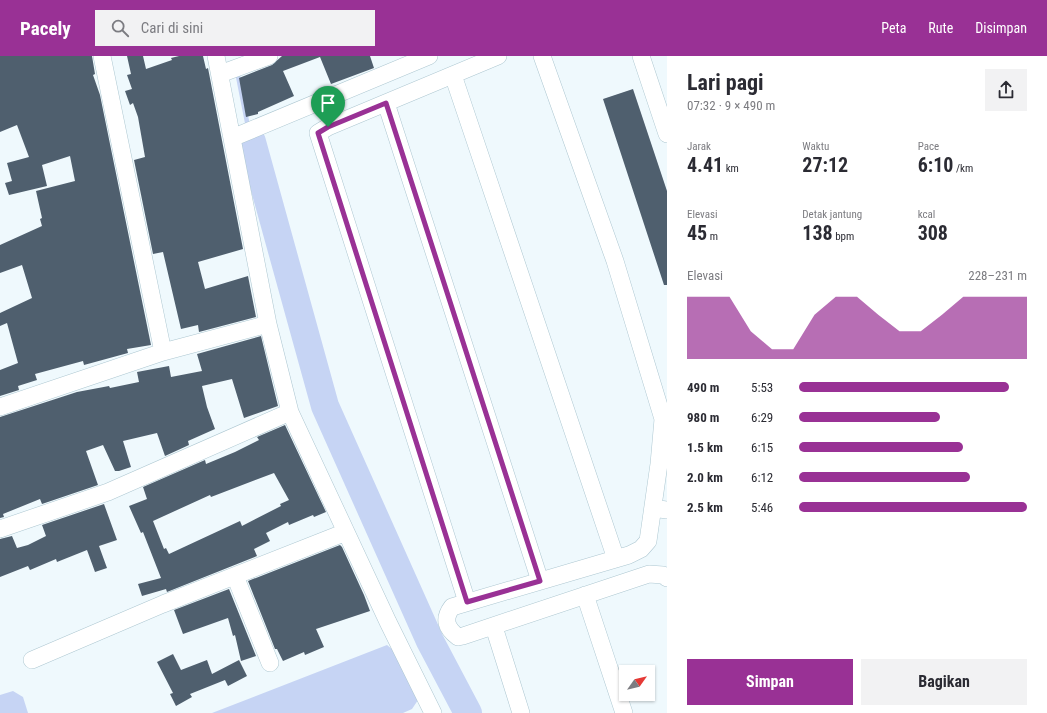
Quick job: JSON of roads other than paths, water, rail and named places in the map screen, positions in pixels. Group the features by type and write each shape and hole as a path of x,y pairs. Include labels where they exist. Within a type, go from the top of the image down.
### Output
{"street":[{"path":"102,56 163,352"},
{"path":"216,56 239,66 269,56"},
{"path":"242,134 429,56"},
{"path":"467,602 318,133 328,127 498,56"},
{"path":"542,56 615,261 663,419 660,464 660,509 648,541 641,549 616,559 452,607 446,614 446,621 450,631 458,637 464,636 649,574 667,578"},
{"path":"641,56 667,134"},
{"path":"239,66 242,134 268,324 290,412 433,713"},
{"path":"453,75 616,559"},
{"path":"386,103 540,581"},
{"path":"0,407 163,352 268,324"},
{"path":"0,529 108,492 290,412"},
{"path":"32,660 163,604 346,532"},
{"path":"235,576 270,663"},
{"path":"586,596 624,713"},
{"path":"494,627 521,713"}],"water":[{"path":"387,645 393,650 418,700 412,709 403,713 212,713"},
{"path":"13,691 23,697 28,713 0,713 0,695"}],"waterway":[{"path":"237,71 248,127"},
{"path":"250,134 252,142"},
{"path":"252,142 325,406 430,641 468,713"}]}
